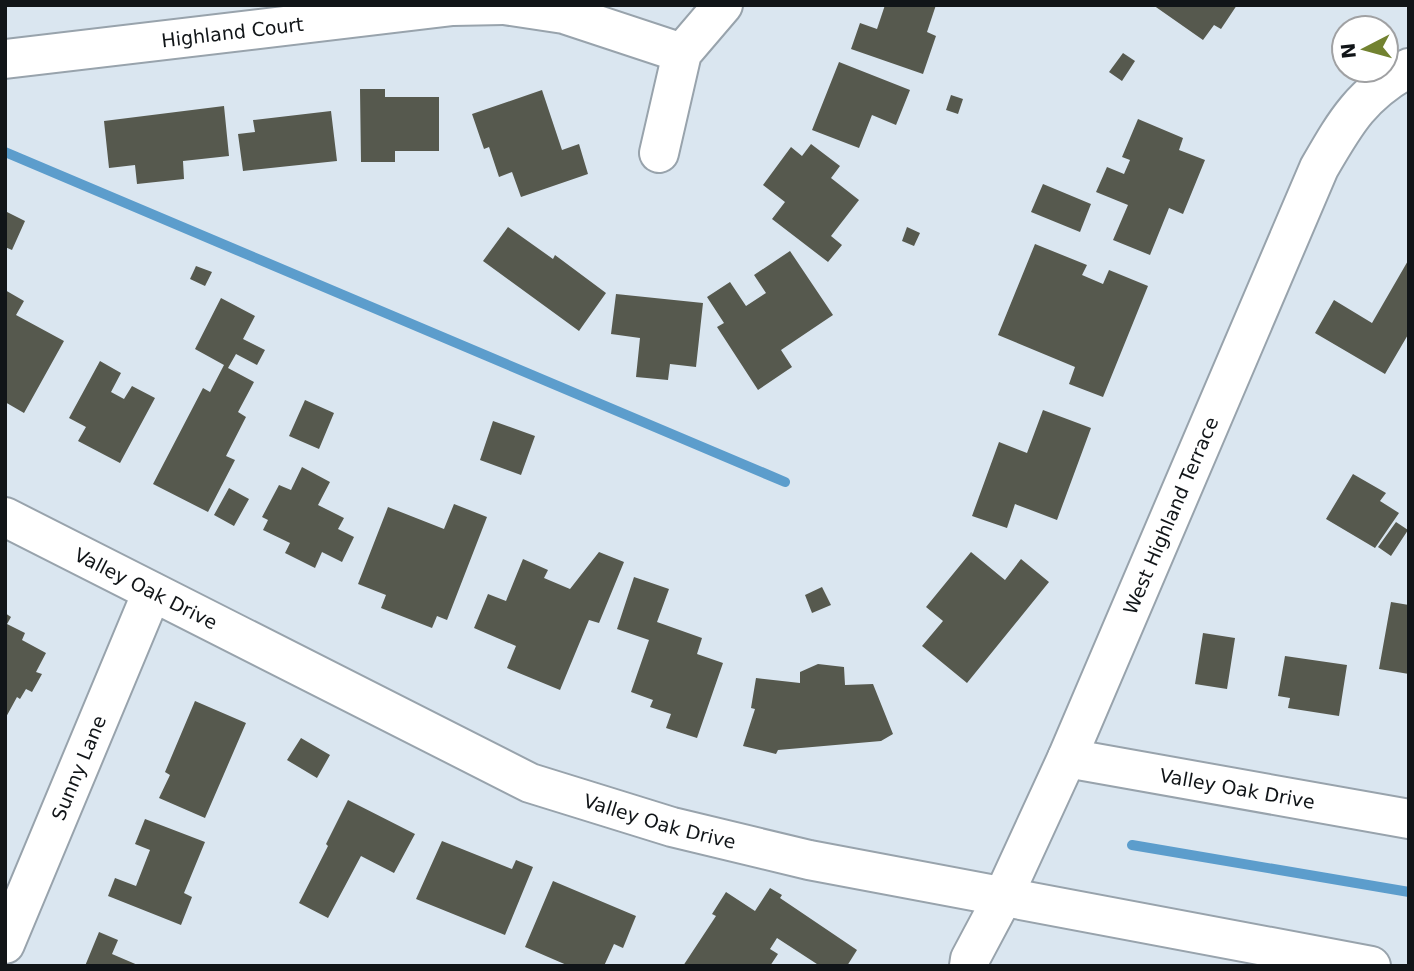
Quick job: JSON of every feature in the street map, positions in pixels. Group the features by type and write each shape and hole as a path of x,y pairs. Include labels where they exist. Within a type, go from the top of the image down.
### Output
{"street":[{"name":"Highland Court","path":"5,59 453,6 503,5 564,14 682,52"},
{"path":"659,153 682,52 723,5"},
{"name":"West Highland Terrace","path":"966,963 1003,897 1067,758 1319,168 1346,121 1386,84"},
{"name":"Valley Oak Drive","path":"5,517 530,783 672,827 808,860 1371,966"},
{"name":"Sunny Lane","path":"5,944 152,592"},
{"name":"Valley Oak Drive","path":"1067,758 1409,819"}],"building":[{"path":"885,5 936,5 927,32 936,36 923,74 851,49 860,23 877,29"},
{"path":"1153,5 1237,5 1221,29 1214,25 1203,40"},
{"path":"1123,53 1135,61 1122,81 1109,72"},
{"path":"839,62 910,90 896,125 872,115 859,148 812,130"},
{"path":"360,89 385,89 385,97 439,97 439,151 395,151 395,162 361,162"},
{"path":"542,90 562,150 579,144 588,174 521,197 512,172 499,177 489,147 484,149 472,114"},
{"path":"951,95 963,99 958,114 946,110"},
{"path":"224,106 229,156 183,161 184,179 137,184 135,165 109,168 104,121"},
{"path":"331,111 337,161 243,171 238,134 255,132 253,120"},
{"path":"1138,119 1183,138 1179,150 1205,160 1183,214 1169,208 1150,255 1113,240 1128,205 1096,192 1107,167 1124,174 1130,160 1122,157"},
{"path":"811,144 840,166 831,178 859,200 831,236 842,245 828,262 772,219 785,202 763,185 791,147 802,156"},
{"path":"1043,184 1091,204 1080,232 1031,212"},
{"path":"5,211 25,221 12,250 5,247"},
{"path":"508,227 553,259 555,255 606,293 579,331 483,261"},
{"path":"907,227 920,233 914,246 902,241"},
{"path":"1035,244 1087,265 1082,275 1103,284 1109,270 1148,286 1103,397 1069,384 1075,367 998,335"},
{"path":"790,251 833,315 781,350 792,367 758,390 717,327 724,323 707,297 730,282 746,306 766,293 754,275"},
{"path":"1409,259 1409,333 1385,374 1315,333 1334,300 1372,323"},
{"path":"196,266 212,272 205,286 190,279"},
{"path":"5,290 24,301 16,315 64,341 24,413 5,402"},
{"path":"616,294 703,303 696,367 670,364 668,380 636,377 640,338 611,334"},
{"path":"221,298 255,316 243,339 265,350 257,365 236,354 228,368 254,382 238,412 246,417 226,456 235,460 208,512 153,484 203,388 210,392 224,365 195,349"},
{"path":"100,361 121,373 111,392 124,399 132,386 155,398 120,463 78,441 86,427 69,418"},
{"path":"305,400 334,413 319,449 289,436"},
{"path":"1043,410 1091,428 1057,520 1015,504 1007,528 972,516 999,442 1027,453"},
{"path":"493,421 535,436 521,475 480,460"},
{"path":"302,467 330,482 318,505 344,518 338,529 354,537 342,562 322,552 315,568 285,553 290,543 263,530 268,520 262,517 279,485 291,490"},
{"path":"1353,474 1386,493 1380,501 1399,513 1375,548 1326,519"},
{"path":"229,488 249,499 234,526 214,515"},
{"path":"454,504 487,517 447,620 437,616 432,628 381,608 386,595 358,584 388,507 444,529"},
{"path":"1396,522 1408,530 1391,556 1378,547"},
{"path":"599,552 624,562 599,623 589,620 560,690 507,668 516,646 474,628 488,594 506,601 523,559 548,570 544,578 570,589"},
{"path":"971,552 1005,580 1021,559 1049,582 967,683 922,646 943,621 926,607"},
{"path":"634,577 669,589 657,622 702,638 697,654 723,663 697,738 666,728 671,714 650,707 653,700 631,692 649,640 617,629"},
{"path":"822,587 831,605 812,613 805,595"},
{"path":"1391,602 1409,605 1409,674 1379,669"},
{"path":"5,613 11,617 7,624 25,633 22,640 46,653 36,672 42,674 32,692 26,689 20,699 17,697 5,719"},
{"path":"1203,633 1235,638 1227,689 1195,684"},
{"path":"1285,656 1347,665 1339,716 1288,708 1290,698 1278,696"},
{"path":"818,664 844,667 845,685 873,684 893,734 881,741 778,750 776,754 743,746 755,709 751,708 756,678 800,683 800,672"},
{"path":"195,701 246,723 205,818 159,798 170,775 165,772"},
{"path":"301,738 330,755 317,778 287,760"},
{"path":"348,800 415,834 394,873 361,856 328,918 299,903"},
{"path":"145,819 205,842 184,893 192,897 181,925 108,896 115,878 136,886 150,850 135,844"},
{"path":"442,841 512,869 516,860 533,867 505,935 416,899"},
{"path":"553,881 636,916 623,948 614,944 604,966 569,966 525,947"},
{"path":"770,888 782,895 780,898 857,950 847,966 820,966 777,938 770,949 778,954 770,966 683,966 716,916 712,914 726,892 755,911"},
{"path":"99,932 118,940 112,954 140,966 85,966"}],"waterway":[{"path":"5,152 785,482"},
{"path":"1132,845 1409,892"}]}
